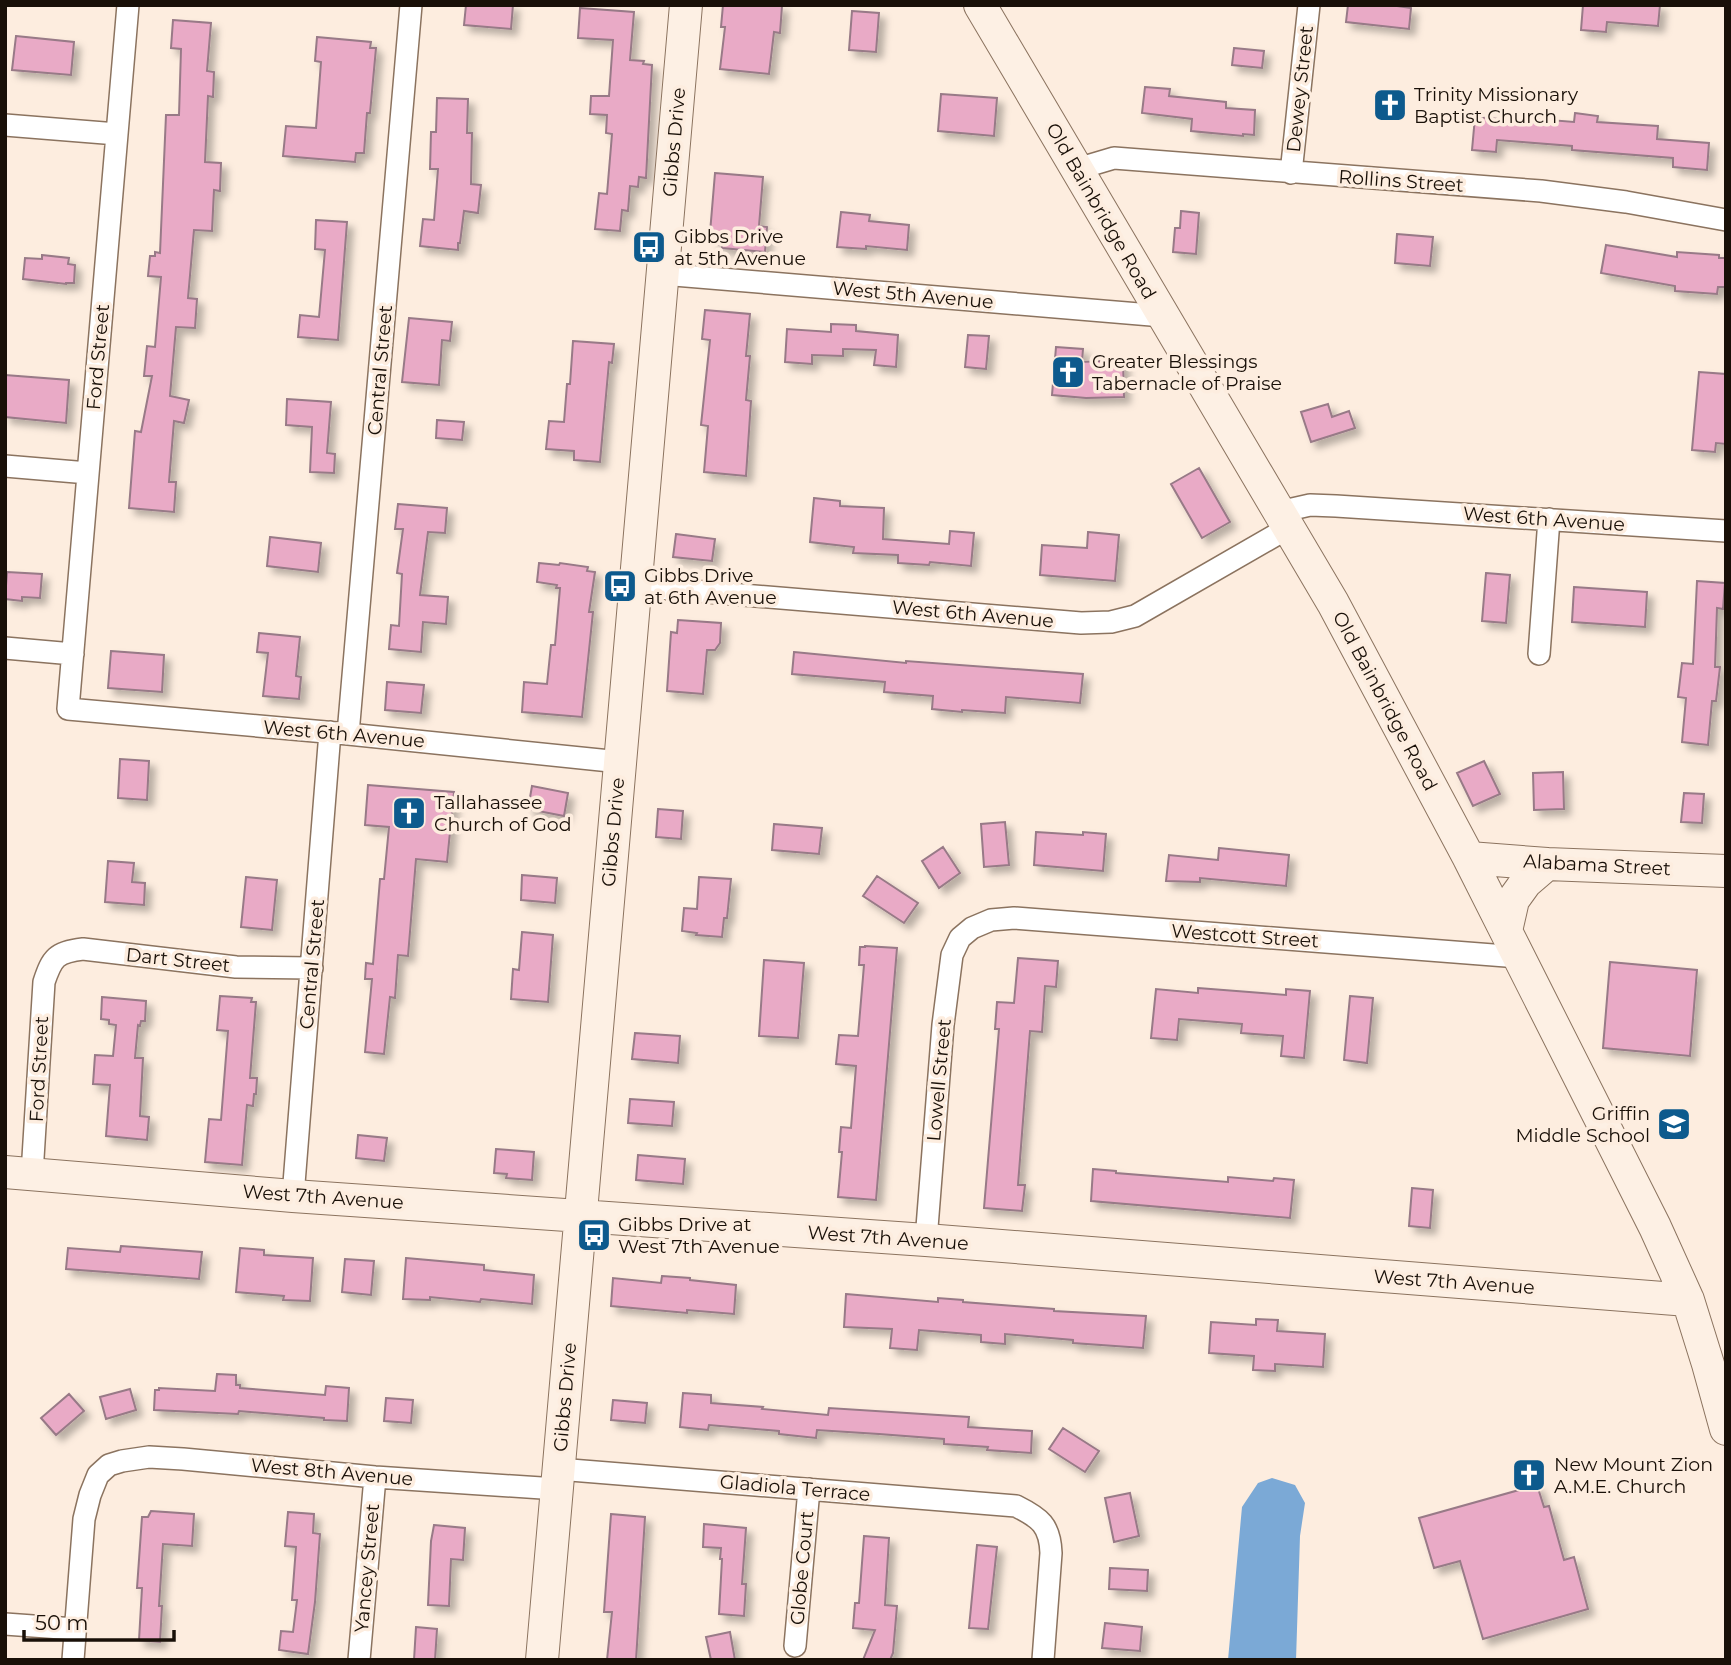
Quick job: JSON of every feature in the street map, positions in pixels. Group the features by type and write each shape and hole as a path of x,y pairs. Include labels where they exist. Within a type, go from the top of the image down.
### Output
{"street":[{"name":"Ford Street","path":"68,709 128,5"},
{"name":"Central Street","path":"293,1196 312,968 339,733 411,5"},
{"name":"Gibbs Drive","path":"542,1660 686,5"},
{"name":"Old Bainbridge Road","path":"980,5 1333,603 1469,858 1655,1227 1688,1300 1726,1429"},
{"name":"Dewey Street","path":"1291,173 1309,5"},
{"path":"5,125 117,134"},
{"name":"Rollins Street","path":"1077,169 1114,158 1541,191 1626,202 1726,220"},
{"name":"West 5th Avenue","path":"662,274 1163,316"},
{"path":"5,466 88,473"},
{"name":"West 6th Avenue","path":"635,586 1081,623 1111,622 1135,616 1310,505 1726,531"},
{"path":"1539,654 1549,519"},
{"path":"5,648 73,654"},
{"name":"West 6th Avenue","path":"68,709 620,762"},
{"name":"Alabama Street","path":"1469,858 1726,871"},
{"path":"1513,944 1513,900 1526,882 1547,864"},
{"name":"Westcott Street","path":"972,928 991,920 1014,918 1513,944"},
{"name":"Lowell Street","path":"926,1240 943,1025 952,955 960,938 972,928"},
{"name":"Dart Street","path":"50,964 66,951 83,949 236,967 312,968"},
{"name":"Ford Street","path":"19,1173 44,982 50,964"},
{"name":"West 7th Avenue","path":"19,1173 293,1196 926,1240 1688,1300"},
{"name":"West 8th Avenue","path":"75,1629 84,1519 98,1475 109,1465 149,1457 183,1458 374,1477 558,1479"},
{"name":"Yancey Street","path":"359,1660 374,1477"},
{"name":"Gladiola Terrace","path":"558,1479 809,1489 1016,1506 1044,1525 1051,1537 1043,1660"},
{"name":"Globe Court","path":"795,1646 809,1489"},
{"path":"5,1624 75,1629 73,1660"}],"water":[{"path":"1272,1478 1295,1485 1305,1503 1300,1536 1296,1660 1228,1660 1242,1507 1258,1483"}],"building":[{"path":"466,5 513,5 511,29 464,25"},
{"path":"723,5 782,6 780,33 774,32 769,74 720,69 725,27 721,27"},
{"path":"1348,5 1411,8 1409,29 1346,22"},
{"path":"1583,5 1660,5 1658,26 1607,22 1606,32 1581,30"},
{"path":"580,8 634,12 630,60 644,61 643,64 652,65 646,178 639,177 638,187 630,186 628,211 622,210 620,231 595,229 599,193 607,194 612,134 606,133 607,115 590,114 591,96 609,96 613,40 578,38"},
{"path":"852,11 879,13 876,52 849,50"},
{"path":"173,20 211,23 207,71 214,72 213,97 208,96 205,162 221,163 220,191 214,190 212,231 194,230 188,298 197,299 195,328 176,327 170,396 189,400 184,423 174,421 169,482 176,482 174,512 129,508 135,431 141,432 152,376 144,376 147,346 155,347 161,277 148,276 150,256 155,256 155,252 160,253 166,115 179,115 181,49 171,48"},
{"path":"16,36 74,42 71,75 12,70"},
{"path":"317,37 371,42 370,48 376,48 364,153 356,153 355,162 283,156 286,126 316,128 321,62 315,61"},
{"path":"1234,48 1264,51 1262,68 1232,65"},
{"path":"1145,87 1170,89 1169,96 1226,102 1226,108 1255,110 1254,135 1191,131 1192,119 1142,113"},
{"path":"941,94 997,98 994,136 938,131"},
{"path":"437,98 468,99 467,133 472,133 471,184 481,185 478,213 464,211 458,250 420,246 423,219 434,220 438,169 430,169 431,132 436,132"},
{"path":"1575,113 1598,116 1597,122 1658,126 1657,139 1709,143 1707,170 1673,167 1673,158 1572,150 1572,146 1497,140 1496,152 1472,150 1475,117 1574,122"},
{"path":"715,173 763,177 759,226 767,227 765,252 722,248 722,245 714,244 715,234 710,233"},
{"path":"1181,211 1199,213 1196,254 1173,252 1175,228 1180,228"},
{"path":"841,212 870,215 869,221 909,225 907,250 866,246 866,249 837,247"},
{"path":"316,220 347,222 338,340 298,337 300,315 319,317 325,250 315,249"},
{"path":"1397,234 1433,237 1430,266 1395,263"},
{"path":"1606,245 1677,257 1677,252 1719,255 1719,258 1726,258 1726,287 1718,287 1717,294 1675,291 1675,286 1601,273"},
{"path":"42,255 69,258 68,264 75,265 74,283 23,279 25,258 42,259"},
{"path":"705,310 750,314 746,400 751,401 746,476 704,472 708,426 701,425 710,340 702,339"},
{"path":"409,318 452,322 450,341 442,340 439,385 402,382"},
{"path":"831,324 856,325 856,331 898,335 896,367 874,365 876,350 843,349 843,356 812,355 812,364 785,362 787,329 831,332"},
{"path":"968,335 989,336 986,369 965,367"},
{"path":"573,341 614,344 612,363 609,362 600,462 574,460 574,451 546,449 549,421 564,422"},
{"path":"1056,347 1083,349 1082,362 1123,360 1124,397 1052,395"},
{"path":"1699,372 1726,374 1726,444 1716,443 1715,452 1692,450"},
{"path":"5,375 69,380 66,423 5,417"},
{"path":"287,399 331,402 327,453 335,454 334,473 310,472 312,427 286,425"},
{"path":"1328,404 1332,417 1349,411 1355,428 1311,442 1301,412"},
{"path":"437,420 464,422 462,440 436,438"},
{"path":"1199,468 1230,522 1202,538 1171,484"},
{"path":"814,498 840,501 840,506 884,508 883,539 949,544 950,531 974,533 971,566 930,562 929,565 898,563 898,555 853,553 854,547 810,542"},
{"path":"398,504 447,508 445,533 428,532 420,595 448,597 446,624 423,622 421,652 389,649 391,625 399,626 402,574 397,573 403,529 395,529"},
{"path":"1088,532 1119,535 1115,581 1040,575 1042,545 1087,548"},
{"path":"676,534 715,539 712,561 673,557"},
{"path":"270,537 321,543 318,572 267,566"},
{"path":"539,563 588,567 587,571 595,572 589,612 593,612 582,717 522,712 524,682 547,684 551,645 555,645 560,588 556,588 557,585 537,582"},
{"path":"7,572 42,574 40,598 22,597 22,601 5,599"},
{"path":"1486,573 1510,575 1506,623 1482,621"},
{"path":"1697,581 1725,583 1723,609 1717,608 1715,667 1720,667 1716,701 1712,701 1708,745 1682,742 1686,698 1678,697 1682,663 1693,664"},
{"path":"1574,587 1647,592 1645,627 1572,622"},
{"path":"678,620 721,623 720,643 715,650 707,650 703,694 667,691 671,632 677,633"},
{"path":"259,633 300,637 296,676 301,677 299,699 263,696 268,653 257,652"},
{"path":"111,651 164,655 162,692 108,688"},
{"path":"794,652 906,663 1083,674 1080,703 1006,697 1005,713 932,709 933,696 884,692 885,682 792,674"},
{"path":"387,682 424,685 421,713 385,710"},
{"path":"120,759 149,761 147,800 118,798"},
{"path":"1484,761 1500,794 1473,806 1457,773"},
{"path":"1563,772 1564,809 1534,810 1533,773"},
{"path":"368,785 454,792 447,862 416,859 408,956 398,955 395,998 390,997 384,1054 365,1052 372,979 365,979 366,963 373,964 380,879 384,879 389,827 365,825"},
{"path":"532,786 568,793 564,816 528,809"},
{"path":"1684,793 1704,794 1702,823 1681,822"},
{"path":"658,809 683,811 681,839 656,837"},
{"path":"1005,822 1009,865 984,867 981,824"},
{"path":"774,824 822,828 819,854 772,850"},
{"path":"1036,832 1106,834 1103,871 1034,865"},
{"path":"943,847 960,873 939,888 922,861"},
{"path":"1219,848 1289,855 1286,886 1200,878 1200,882 1166,881 1169,855 1218,860"},
{"path":"108,861 134,863 132,882 145,883 144,905 105,902"},
{"path":"522,875 557,878 555,903 521,900"},
{"path":"877,876 918,903 904,923 863,896"},
{"path":"246,877 277,880 272,930 241,927"},
{"path":"699,877 731,879 722,937 682,931 684,908 697,909"},
{"path":"522,932 553,935 548,1002 511,999 513,969 519,970"},
{"path":"860,947 897,948 876,1200 838,1197 841,1127 851,1128 856,1066 836,1064 839,1035 858,1036 864,965 859,965"},
{"path":"1018,958 1058,961 1056,987 1045,986 1042,1032 1030,1031 1018,1185 1025,1185 1022,1211 984,1208 999,1029 995,1029 997,1002 1014,1003"},
{"path":"764,960 804,963 798,1038 759,1036"},
{"path":"1610,962 1697,970 1690,1056 1603,1048"},
{"path":"1198,988 1286,995 1286,989 1310,991 1304,1058 1281,1056 1283,1036 1241,1033 1242,1024 1179,1019 1177,1040 1151,1038 1156,989 1198,993"},
{"path":"220,996 252,998 251,1002 256,1002 250,1078 257,1078 256,1094 253,1106 247,1105 242,1165 205,1162 209,1119 221,1120 228,1031 217,1030"},
{"path":"1350,996 1373,998 1367,1063 1344,1060"},
{"path":"102,997 146,1001 145,1021 138,1025 135,1058 143,1058 140,1116 149,1117 147,1140 106,1136 110,1085 93,1084 95,1055 113,1056 116,1025 101,1019"},
{"path":"635,1033 680,1036 678,1063 632,1059"},
{"path":"630,1099 674,1102 672,1126 628,1123"},
{"path":"358,1135 387,1138 384,1161 356,1158"},
{"path":"496,1149 534,1152 532,1180 506,1178 507,1174 494,1173"},
{"path":"638,1155 685,1159 683,1184 636,1180"},
{"path":"1093,1169 1228,1182 1228,1177 1294,1180 1290,1218 1091,1201"},
{"path":"1412,1188 1433,1190 1430,1228 1409,1226"},
{"path":"121,1246 202,1252 199,1279 66,1269 68,1248 120,1252"},
{"path":"240,1248 264,1250 264,1255 313,1258 310,1301 283,1300 284,1296 236,1292"},
{"path":"406,1258 484,1265 484,1270 534,1275 532,1304 430,1297 430,1300 403,1299"},
{"path":"345,1259 374,1261 371,1295 342,1292"},
{"path":"662,1276 736,1285 734,1314 611,1306 613,1278 661,1283"},
{"path":"846,1294 938,1302 938,1298 1054,1311 1146,1316 1143,1348 1005,1334 1005,1344 981,1342 981,1335 919,1330 917,1350 890,1348 892,1329 844,1327"},
{"path":"1256,1319 1278,1320 1277,1331 1325,1334 1323,1367 1275,1364 1275,1371 1253,1370 1254,1356 1209,1353 1211,1322 1256,1325"},
{"path":"217,1374 236,1375 236,1385 240,1385 240,1388 325,1395 326,1386 349,1388 347,1421 239,1411 238,1414 154,1410 155,1390 215,1391"},
{"path":"130,1389 136,1410 106,1419 100,1397"},
{"path":"683,1393 711,1395 711,1403 828,1415 829,1408 969,1417 968,1427 1032,1431 1031,1453 944,1444 944,1439 879,1434 817,1430 816,1438 779,1434 779,1431 709,1425 708,1430 680,1427"},
{"path":"69,1394 84,1411 56,1435 41,1418"},
{"path":"386,1398 413,1400 411,1423 384,1421"},
{"path":"613,1400 647,1403 645,1423 611,1420"},
{"path":"1063,1428 1099,1451 1085,1472 1049,1449"},
{"path":"1537,1485 1544,1507 1549,1506 1564,1560 1574,1557 1588,1609 1483,1639 1460,1561 1434,1568 1419,1518"},
{"path":"1130,1493 1139,1536 1114,1542 1105,1498"},
{"path":"151,1511 194,1514 192,1546 163,1544 159,1606 162,1606 160,1642 139,1640 142,1588 137,1588 142,1517 148,1517"},
{"path":"288,1512 314,1514 313,1533 320,1534 308,1654 279,1650 281,1631 293,1632 297,1600 292,1600 296,1547 285,1546"},
{"path":"611,1514 645,1517 636,1660 607,1660 612,1612 604,1612"},
{"path":"704,1524 746,1528 742,1584 746,1584 744,1616 719,1614 721,1548 703,1547"},
{"path":"434,1525 465,1528 463,1560 451,1559 449,1606 428,1605"},
{"path":"864,1536 889,1538 885,1605 897,1606 890,1660 863,1660 875,1630 853,1628 855,1603 859,1603"},
{"path":"977,1545 997,1547 988,1629 969,1628"},
{"path":"1110,1568 1148,1570 1147,1591 1109,1589"},
{"path":"1105,1623 1142,1627 1140,1651 1102,1648"},
{"path":"416,1627 437,1629 435,1660 414,1660"},
{"path":"730,1632 735,1660 711,1660 706,1637"}],"place":[{"name":"Trinity Missionary Baptist Church","path":"1390,105"},
{"name":"Gibbs Drive at 5th Avenue","path":"649,247"},
{"name":"Greater Blessings Tabernacle of Praise","path":"1068,372"},
{"name":"Gibbs Drive at 6th Avenue","path":"620,586"},
{"name":"Tallahassee Church of God","path":"409,813"},
{"name":"Griffin Middle School","path":"1674,1124"},
{"name":"Gibbs Drive at West 7th Avenue","path":"594,1235"},
{"name":"New Mount Zion A.M.E. Church","path":"1529,1475"}]}
